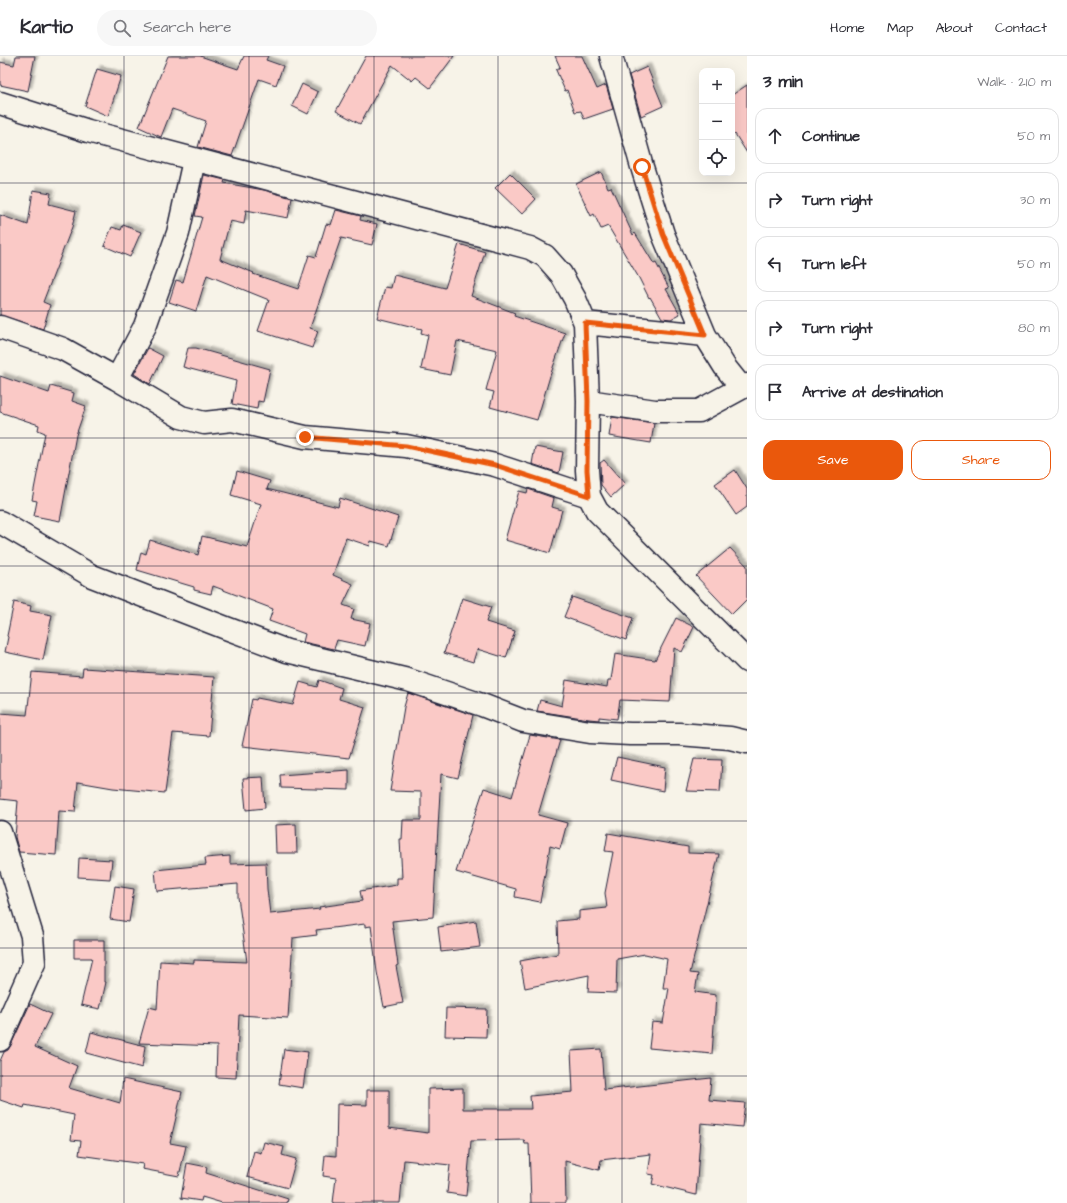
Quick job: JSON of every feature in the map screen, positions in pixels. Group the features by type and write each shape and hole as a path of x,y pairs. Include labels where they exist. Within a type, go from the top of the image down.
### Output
{"street":[{"path":"588,401 655,411 699,411 744,386 725,367 705,335 663,234 642,167 612,56"},
{"path":"0,103 88,131 530,248 545,256 561,274 575,299 585,323 588,401 587,470 589,496 597,511 747,661"},
{"path":"117,379 145,326 178,233 194,160"},
{"path":"585,323 705,335"},
{"path":"0,327 63,349 182,418 204,424 232,420 305,437 406,446 495,465 589,496"},
{"path":"0,522 92,576 226,628 287,651 408,680 482,705 523,721 590,732 679,734 730,738 747,742"},
{"path":"0,832 32,936 34,963 0,1040"}],"building":[{"path":"16,56 35,56 28,91 0,85 0,62 14,65"},
{"path":"168,56 200,56 238,69 244,56 268,56 266,60 283,66 276,85 259,79 232,156 198,147 206,121 172,109 161,137 139,127"},
{"path":"366,56 454,56 430,88 416,77 412,81 392,65 360,124 336,111"},
{"path":"555,56 582,56 597,89 606,85 613,109 584,119 581,111 575,112 567,90 565,91 556,70 560,67"},
{"path":"647,67 663,106 641,116 629,75"},
{"path":"97,69 121,76 108,116 85,106"},
{"path":"302,84 318,92 308,114 292,106"},
{"path":"747,85 747,153 735,134 735,93"},
{"path":"601,172 608,188 611,187 633,235 635,233 654,264 656,263 669,288 666,289 680,314 671,319 662,318 608,226 601,229 594,214 591,216 576,184"},
{"path":"510,173 536,199 522,214 495,188"},
{"path":"204,175 225,180 224,183 264,190 292,198 288,218 246,210 244,224 230,221 220,259 254,273 253,274 298,289 309,255 316,257 326,224 331,225 336,210 361,216 360,220 377,224 372,245 341,238 310,328 318,331 312,348 258,331 269,300 207,275 196,311 169,302 176,280 183,282 202,217 195,216"},
{"path":"33,190 51,193 49,204 76,211 72,227 43,302 50,305 43,329 0,315 0,215 28,225"},
{"path":"123,225 141,232 130,257 104,246 112,227 121,230"},
{"path":"459,244 485,252 471,296 515,313 514,316 565,333 537,420 490,407 494,392 486,390 497,350 457,341 450,375 421,369 428,335 421,333 422,329 377,318 385,287 391,288 394,275 445,288"},
{"path":"148,348 163,356 150,384 134,374"},
{"path":"188,348 196,348 270,369 263,402 258,401 257,409 232,404 236,381 183,367"},
{"path":"0,376 49,393 51,386 74,393 72,401 86,406 76,435 60,521 34,516 37,501 32,500 45,433 38,430 39,425 0,412"},
{"path":"612,417 654,423 651,443 609,436"},
{"path":"535,447 563,452 559,473 532,464"},
{"path":"604,460 625,484 611,497 601,485 600,463"},
{"path":"735,470 747,489 747,507 736,515 715,484"},
{"path":"237,471 270,481 267,489 338,507 340,498 398,517 389,546 371,541 370,546 346,538 333,575 353,584 343,605 354,609 351,619 370,623 365,646 337,640 334,649 303,642 305,634 269,621 273,609 213,586 211,594 194,590 194,587 137,570 141,552 146,554 150,540 198,555 202,536 247,547 261,504 231,495"},
{"path":"528,489 554,498 552,507 562,510 550,553 505,540 519,491 527,493"},
{"path":"730,548 747,566 747,599 732,614 696,576"},
{"path":"572,597 633,618 626,640 564,617"},
{"path":"462,598 491,607 486,622 515,631 506,658 477,649 473,662 444,653"},
{"path":"14,602 31,606 30,611 52,615 43,660 5,652"},
{"path":"676,618 694,627 682,652 674,648 670,702 620,700 617,719 599,717 599,720 589,719 537,711 540,700 562,706 566,680 607,687 608,680 611,680 615,654 655,660"},
{"path":"83,668 214,677 209,736 173,733 165,793 113,788 78,782 75,812 59,811 56,855 19,852 15,837 18,801 0,799 0,713 27,715 32,672 82,676"},
{"path":"319,680 342,688 339,699 365,707 349,758 242,746 252,699 256,700 257,698 293,705 300,682 317,687"},
{"path":"408,693 473,715 458,778 441,774 433,917 392,921 398,965 396,966 403,1003 384,1007 377,972 371,926 365,927 365,924 316,930 317,935 293,938 288,1018 239,1015 236,1078 216,1077 217,1046 139,1043 149,1007 157,1009 160,961 194,963 194,960 247,962 238,897 238,884 157,891 155,870 206,865 205,858 230,856 230,864 266,863 270,914 320,909 319,907 362,901 360,891 397,885 397,878 402,878 400,839 402,839 403,820 421,820 421,792 390,791 404,707"},
{"path":"530,735 560,740 538,815 567,823 560,849 550,846 540,902 515,897 516,889 456,872 484,788 512,797"},
{"path":"617,757 665,767 663,791 611,780"},
{"path":"694,759 722,760 720,792 686,791"},
{"path":"349,770 349,790 281,788 280,775"},
{"path":"263,777 265,808 246,810 243,778"},
{"path":"296,824 297,853 276,853 275,825"},
{"path":"608,833 688,847 688,853 719,854 690,973 698,974 695,992 716,995 712,1054 649,1048 652,1022 663,1023 669,988 663,988 667,959 645,954 617,959 616,993 588,992 589,975 525,988 520,961 558,954 557,921 579,919 579,911 607,908 605,893 613,852 605,851"},
{"path":"79,858 112,860 110,879 78,877"},
{"path":"115,886 134,889 129,922 110,919"},
{"path":"476,921 480,947 441,952 438,927"},
{"path":"74,940 104,940 104,982 106,982 100,1009 81,1005 92,958 74,958"},
{"path":"30,1004 51,1014 35,1047 77,1066 69,1088 120,1103 123,1079 182,1092 170,1143 186,1146 179,1176 142,1169 143,1164 79,1155 81,1141 71,1140 74,1115 25,1105 24,1108 0,1100 0,1061 4,1052 8,1050 11,1045"},
{"path":"446,1008 487,1009 486,1037 445,1036"},
{"path":"91,1032 145,1046 142,1068 86,1053"},
{"path":"284,1049 308,1052 303,1088 279,1084"},
{"path":"601,1049 604,1090 711,1078 709,1100 745,1103 742,1127 701,1123 696,1195 652,1184 654,1175 648,1174 651,1154 601,1160 599,1170 565,1161 566,1203 531,1203 529,1144 525,1144 524,1140 471,1141 466,1196 447,1193 450,1165 404,1160 400,1203 333,1203 336,1178 323,1176 325,1155 336,1156 337,1104 367,1105 367,1090 389,1090 389,1128 428,1133 428,1089 463,1088 463,1109 531,1109 530,1096 573,1092 571,1051"},
{"path":"264,1142 284,1147 282,1155 296,1159 288,1188 247,1177 254,1151 261,1153"},
{"path":"187,1163 207,1167 206,1173 288,1199 287,1203 222,1203 202,1197 201,1201 181,1198"}],"route":[{"path":"305,437 406,446 495,465 589,496 587,470 588,401 585,323 705,335 663,234 642,167"}]}
